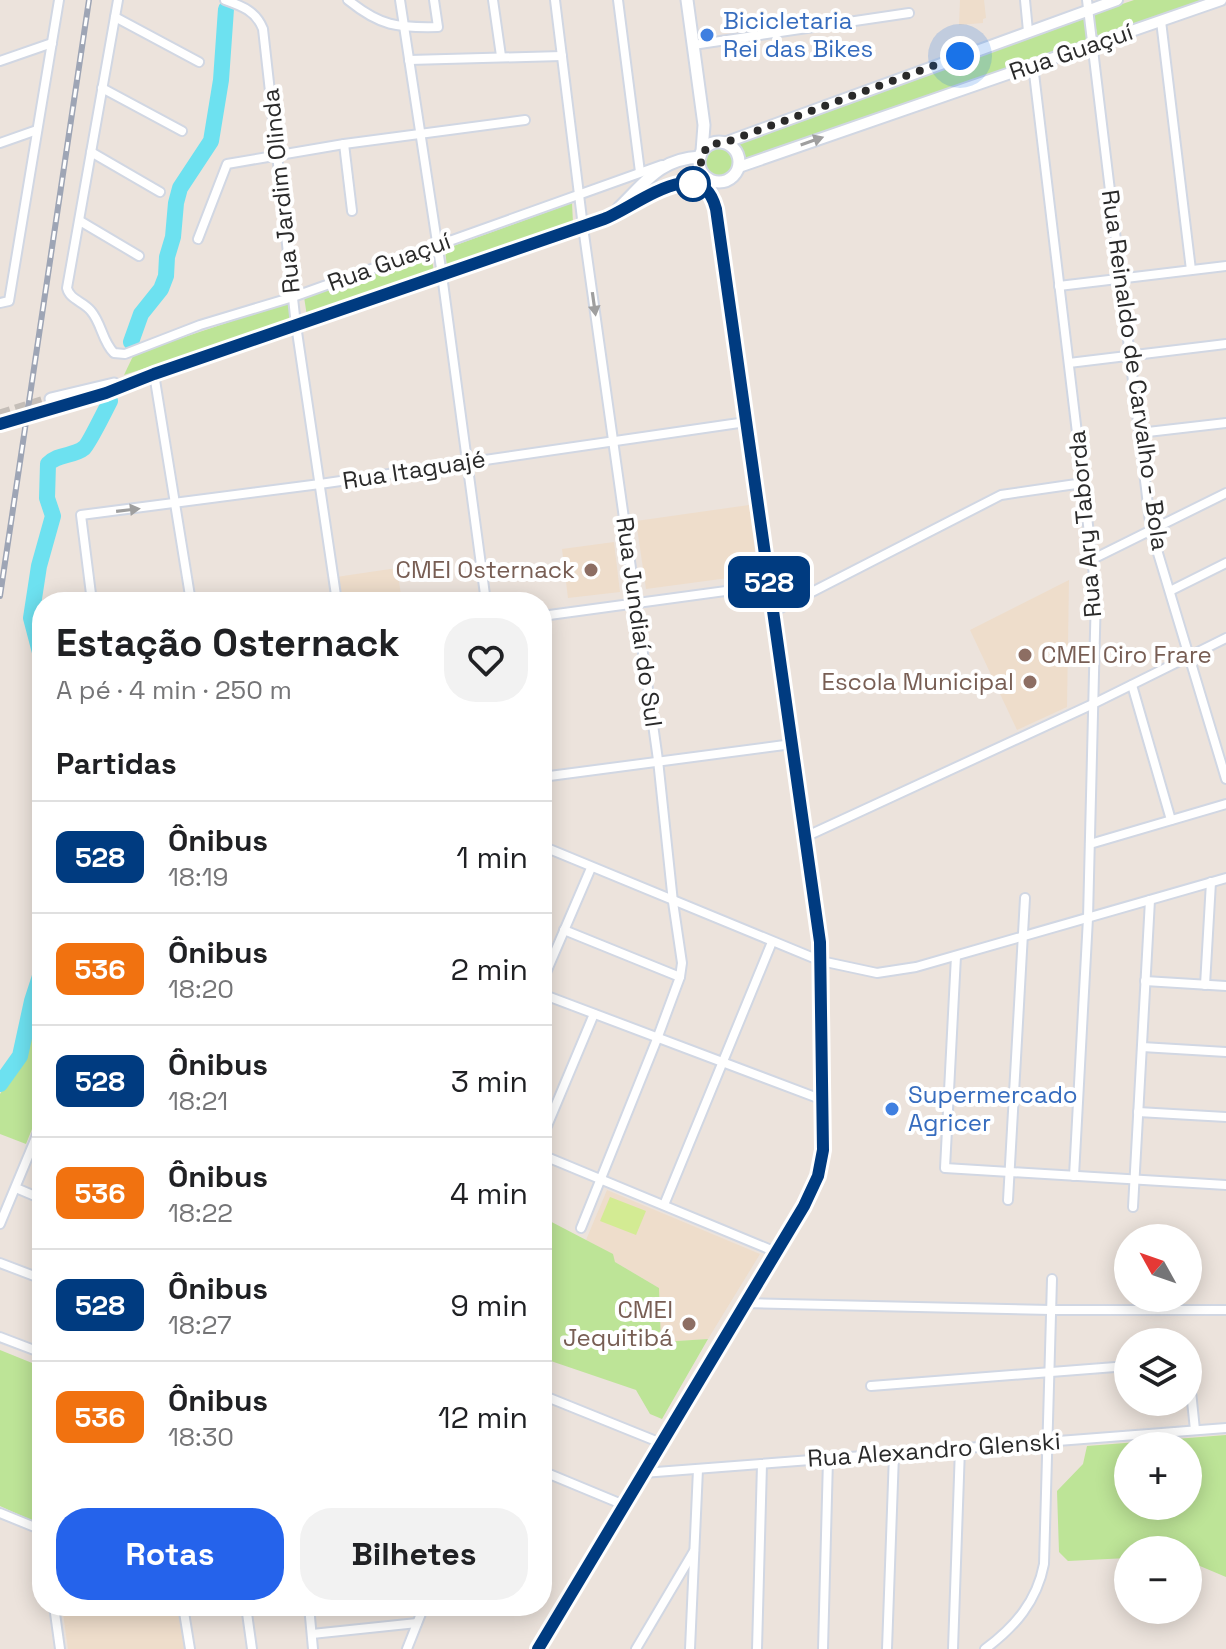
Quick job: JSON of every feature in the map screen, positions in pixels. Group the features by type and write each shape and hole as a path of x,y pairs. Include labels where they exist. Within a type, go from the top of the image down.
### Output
{"main road":[{"path":"539,1649 804,1206 818,1176 823,1150 821,961 715,205 701,154 704,125 687,0"},
{"path":"704,125 722,142 735,149 739,167 727,181 713,181 705,176"},
{"path":"701,154 710,144 722,142"},
{"name":"Rua Guaçuí","path":"610,217 663,165 701,154"},
{"path":"656,191 653,179 663,165"},
{"name":"Rua Guaçuí","path":"52,404 106,393 583,227 610,217 656,191 691,183 705,176"},
{"path":"715,205 727,181"},
{"path":"691,183 705,189 715,205"}],"street":[{"path":"4,302 59,0"},
{"path":"118,0 80,221 139,256"},
{"path":"348,0 372,19 404,28 438,27 434,0"},
{"path":"400,0 438,245 485,592"},
{"path":"493,0 501,56"},
{"name":"Rua Jundiaí do Sul","path":"555,0 583,227 658,760 682,963 680,977 657,1039 581,1228"},
{"path":"618,0 640,172"},
{"path":"1025,0 1028,31"},
{"name":"Rua Guaçuí","path":"722,142 1028,31 1087,5 1117,0"},
{"name":"Rua Guaçuí","path":"739,167 1221,0"},
{"name":"Rua Jardim Olinda","path":"231,1 253,12 259,19 263,33 296,325 336,592"},
{"name":"Rua Reinaldo de Carvalho - Bola","path":"1087,5 1151,530 1226,779"},
{"path":"693,45 909,13"},
{"path":"115,17 199,62"},
{"path":"1161,21 1191,270"},
{"path":"0,61 52,43"},
{"path":"409,60 562,56"},
{"name":"Rua Ary Taborda","path":"1033,65 1096,592 1088,918 1074,1176"},
{"path":"102,88 182,131"},
{"path":"198,239 227,164 344,144 525,120"},
{"path":"0,143 37,130"},
{"path":"344,144 352,211"},
{"path":"91,152 160,192"},
{"name":"Rua Guaçuí","path":"80,221 67,288 69,295 92,312 108,347 114,353 125,354 200,325 293,297 663,165"},
{"path":"1059,286 1226,266"},
{"path":"1069,363 1226,344"},
{"path":"154,374 189,592"},
{"name":"Rua Itaguajé","path":"91,592 81,515 320,484 746,422"},
{"path":"1139,433 1226,423"},
{"path":"773,612 1006,493 1083,483"},
{"path":"1093,559 1226,493"},
{"path":"1170,591 1226,563"},
{"path":"552,615 769,585"},
{"path":"805,837 1093,704 1226,638"},
{"path":"1132,685 1171,820"},
{"path":"552,776 792,744"},
{"path":"1090,844 1226,804"},
{"path":"552,850 821,961 868,972 887,973 1226,878"},
{"path":"552,958 591,868"},
{"path":"1205,985 1211,882"},
{"path":"1008,1200 1025,898"},
{"path":"1133,1207 1150,900"},
{"path":"564,930 680,977"},
{"path":"664,1205 772,942"},
{"path":"956,956 945,1168 1226,1185"},
{"path":"1145,981 1226,986"},
{"path":"552,998 823,1100"},
{"path":"552,1114 594,1014"},
{"path":"1142,1047 1226,1052"},
{"path":"1138,1112 1226,1117"},
{"path":"0,1224 32,1148"},
{"path":"552,1159 776,1252"},
{"path":"16,1188 32,1195"},
{"path":"0,1263 32,1275"},
{"path":"985,1649 1022,1614 1041,1577 1045,1552 1052,1279"},
{"path":"745,1303 1051,1310 1226,1310"},
{"path":"0,1337 32,1349"},
{"path":"871,1386 1114,1367"},
{"path":"552,1399 661,1443"},
{"path":"1194,1416 1195,1430"},
{"name":"Rua Alexandro Glenski","path":"643,1473 1226,1428"},
{"path":"953,1649 960,1448"},
{"path":"887,1649 894,1454"},
{"path":"823,1649 828,1459"},
{"path":"757,1649 762,1464"},
{"path":"690,1649 698,1469"},
{"path":"552,1475 624,1505"},
{"path":"0,1513 32,1526"},
{"path":"636,1649 694,1550"},
{"path":"55,1616 60,1649"},
{"path":"185,1616 190,1649"},
{"path":"247,1616 252,1649"},
{"path":"310,1616 313,1649"},
{"path":"407,1649 420,1616"},
{"path":"312,1634 417,1623"}],"shaded area":[{"path":"960,0 984,0 986,18 983,23 959,25"},
{"path":"749,505 758,574 646,589 636,521"},
{"name":"CMEI Osternack","path":"614,542 620,592 568,598 562,549"},
{"path":"397,568 401,592 338,592 336,577"},
{"name":"CMEI Ciro Frare","path":"1069,580 1067,707 1017,730 970,630"},
{"path":"607,1190 760,1254 708,1339 661,1342 659,1288 615,1262 612,1254 586,1240"},
{"path":"63,1616 180,1616 185,1649 68,1649"}],"green space":[{"path":"1134,0 1212,0 1098,38 1093,14"},
{"path":"1084,17 1087,42 745,159 736,142"},
{"path":"719,145 731,150 736,162 731,174 719,179 707,174 702,162 707,150"},
{"path":"572,203 573,223 447,267 445,249"},
{"path":"431,254 434,272 307,316 304,297"},
{"path":"289,302 291,321 124,375 134,354"},
{"path":"32,1025 32,1129 26,1144 0,1134 0,1094 24,1058"},
{"path":"610,1197 646,1211 636,1235 600,1221"},
{"path":"552,1222 613,1254 615,1262 659,1288 661,1342 708,1339 662,1419 650,1414 636,1390 552,1361"},
{"path":"0,1350 32,1363 32,1520 0,1506"},
{"path":"1226,1435 1226,1577 1202,1567 1202,1536 1114,1536 1114,1559 1068,1561 1059,1552 1057,1491 1083,1464 1087,1446 1114,1444 1114,1520 1202,1520 1202,1437"}],"waterway":[{"path":"131,342 141,314 161,289 166,276 180,188 211,141 221,80 226,9"},
{"path":"35,592 53,516 47,498 48,464 84,448 110,401"},
{"path":"32,612 32,622"},
{"path":"0,1084 20,1056 32,1001"}],"tunnel":[{"path":"0,415 51,399"},
{"path":"2,424 53,408"}],"railway":[{"path":"0,596 89,0"}],"bus line":[{"name":"528","path":"0,424 106,393 604,219 669,186 696,184 712,198 820,942 823,1150 818,1176 804,1206 538,1649"}],"place":[{"name":"Bicicletaria Rei das Bikes","path":"707,35"},
{"name":"CMEI Osternack","path":"591,570"},
{"name":"CMEI Ciro Frare","path":"1025,655"},
{"name":"Escola Municipal","path":"1030,682"},
{"name":"Supermercado Agricer","path":"892,1109"},
{"name":"CMEI Jequitibá","path":"689,1324"}],"route":[{"path":"693,184 703,174 700,157 710,144 724,143 960,56"}]}
